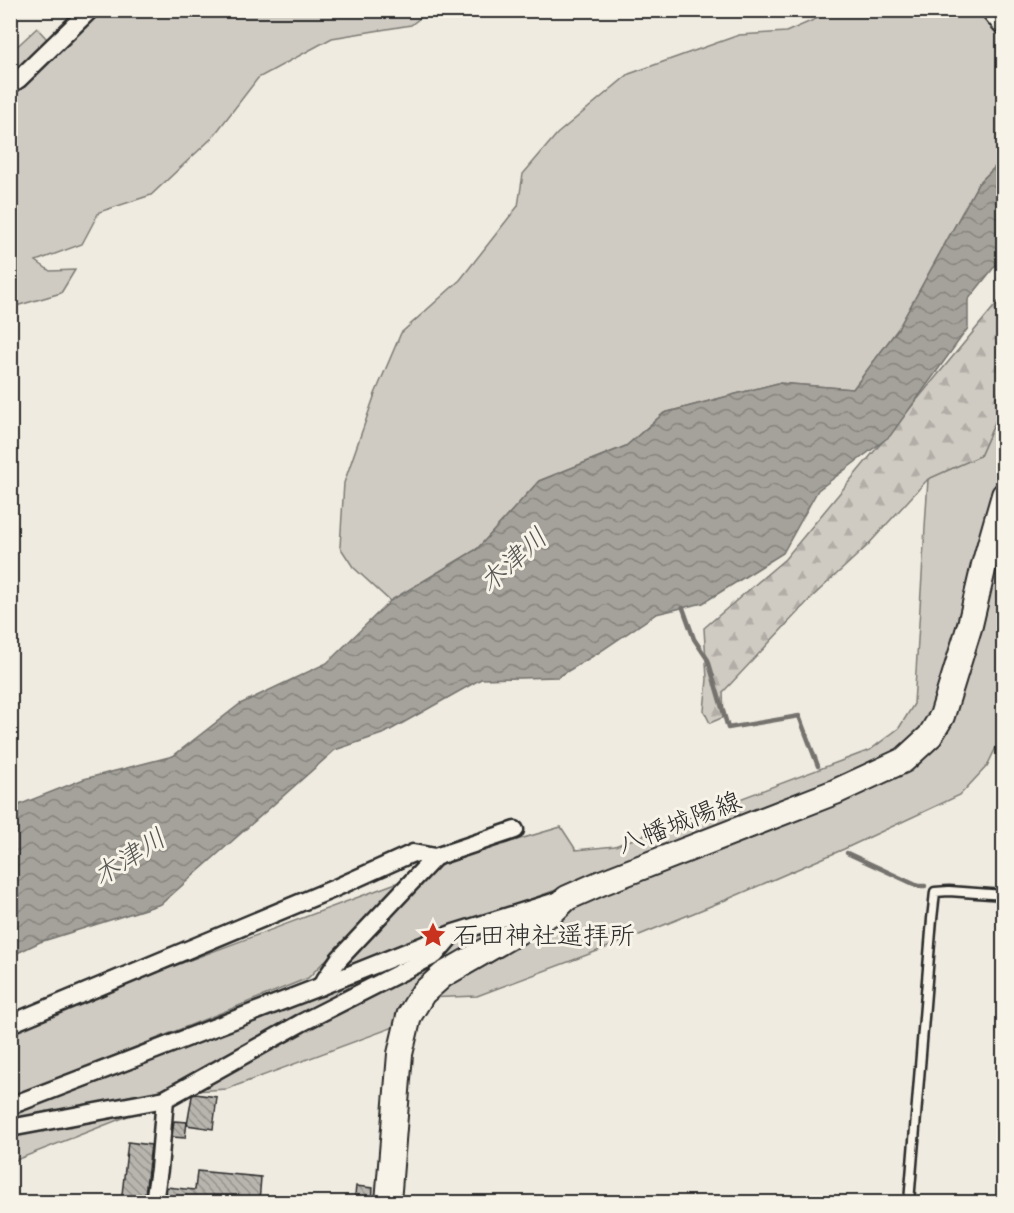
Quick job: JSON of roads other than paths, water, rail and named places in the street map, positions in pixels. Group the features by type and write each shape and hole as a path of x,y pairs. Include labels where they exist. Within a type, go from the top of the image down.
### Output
{"main road":[{"path":"994,10 1004,22"},
{"name":"八幡城陽線","path":"388,1203 400,1054 409,1016 423,993 443,975 551,913 567,898 836,792 904,760 930,736 942,716 970,625 1004,495"}],"street":[{"path":"10,85 90,10"},
{"path":"319,987 339,959 435,857 515,830"},
{"path":"10,1024 333,889 412,853 435,857"},
{"path":"10,1106 454,933 567,898"},
{"path":"10,1128 165,1099 301,1023 435,955 454,933"},
{"path":"154,1203 165,1099"}],"lane":[{"path":"909,1203 935,892 1004,895"}],"water":[{"name":"木津川","path":"1003,159 1003,256 968,300 968,328 890,436 818,490 783,553 703,603 656,614 558,677 481,679 385,733 335,750 161,904 40,942 11,956 11,808 84,779 173,756 240,704 327,663 390,601 477,549 539,481 626,446 664,413 778,383 853,389 898,329 978,184"}],"waterway":[{"path":"683,608 694,639 708,660 728,728 799,716 818,766"},
{"path":"847,853 918,886 925,886"}],"place":[{"name":"石田神社遥拝所","path":"433,935"}]}
